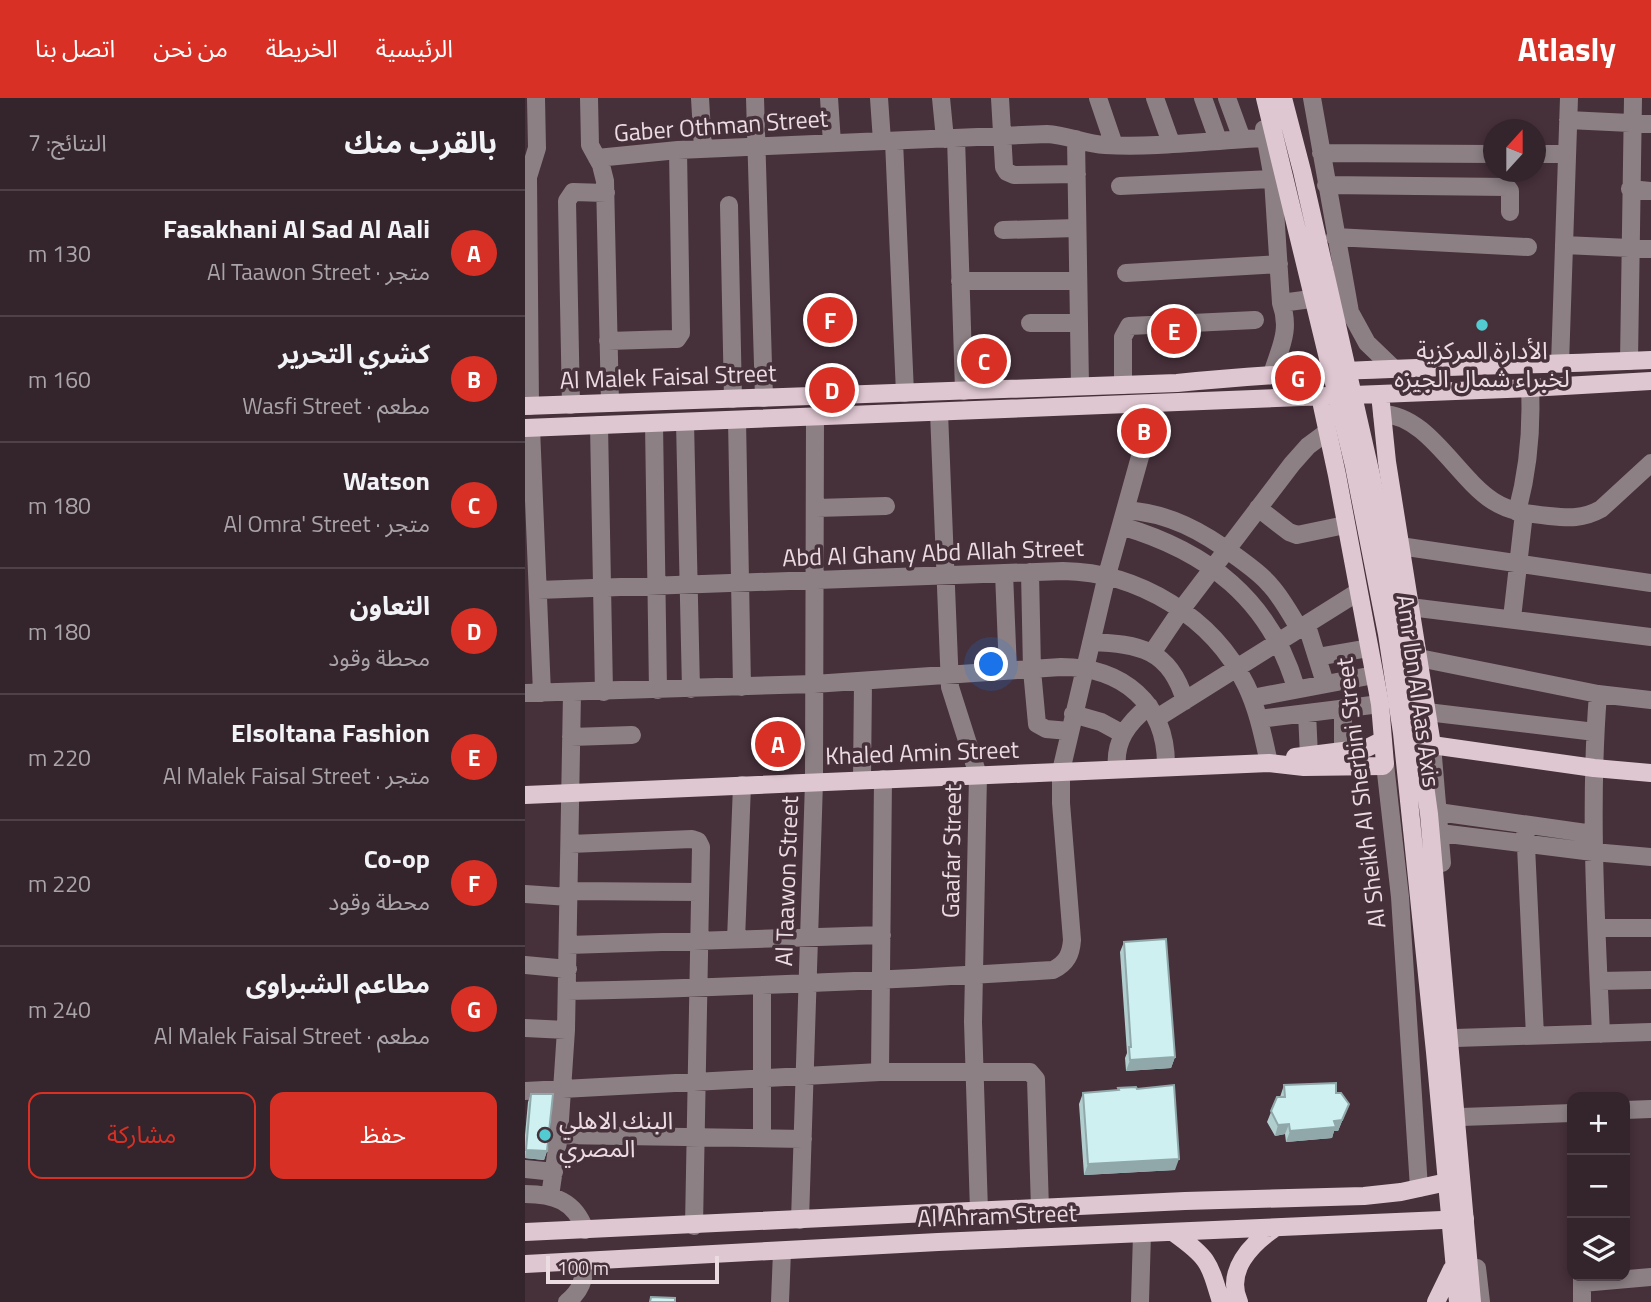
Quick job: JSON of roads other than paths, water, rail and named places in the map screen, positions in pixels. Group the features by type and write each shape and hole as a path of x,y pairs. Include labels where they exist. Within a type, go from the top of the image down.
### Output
{"main road":[{"name":"Amr Ibn Al Aas Axis","path":"1265,98 1354,466 1387,634 1402,733 1458,1302"},
{"name":"Amr Ibn Al Aas Axis","path":"1283,98 1371,475 1410,677 1429,814 1472,1302"},
{"name":"Al Malek Faisal Street","path":"528,406 1177,383 1272,374 1392,368 1651,360"},
{"name":"Al Malek Faisal Street","path":"528,428 1651,381"},
{"path":"1177,383 1173,393 1179,402"},
{"path":"1151,384 1157,393 1155,403"},
{"path":"1380,394 1387,461 1432,745 1594,768 1651,773"},
{"name":"Al Sheikh Al Sherbini Street","path":"1320,396 1380,704 1385,764"},
{"path":"1337,475 1338,464 1343,455 1362,446 1381,453 1387,461"},
{"name":"Khaled Amin Street","path":"1274,763 1374,746 1383,740"},
{"name":"Khaled Amin Street","path":"525,795 1274,763 1317,767 1379,767 1385,764"},
{"name":"Al Ahram Street","path":"525,1232 1185,1201 1364,1196 1468,1177"},
{"name":"Al Ahram Street","path":"525,1264 1472,1219"},
{"path":"630,1227 624,1236 623,1246 631,1260"},
{"path":"1239,1302 1235,1284 1241,1262 1253,1244 1275,1228"},
{"path":"585,1230 585,1262"},
{"path":"1174,1233 1205,1257 1213,1272 1221,1302"},
{"path":"1436,1302 1455,1262"}],"street":[{"path":"528,406 529,177 537,148 536,98"},
{"path":"589,98 590,140 604,173 606,193 610,403"},
{"path":"700,98 703,149"},
{"path":"755,98 764,398"},
{"path":"829,98 832,144"},
{"path":"879,98 888,141 905,393"},
{"path":"941,98 950,138 964,391"},
{"path":"1000,98 1005,167 1009,174 1077,174"},
{"path":"1098,98 1114,145"},
{"path":"1155,98 1171,143"},
{"path":"1203,98 1218,140"},
{"path":"1227,98 1241,139"},
{"path":"1258,98 1273,179 1281,303 1286,316 1285,338 1272,374"},
{"path":"1312,98 1350,312 1362,335 1378,356 1392,368"},
{"path":"1560,98 1569,98 1560,364"},
{"path":"1629,361 1633,98"},
{"path":"1568,120 1651,124"},
{"name":"Gaber Othman Street","path":"597,159 678,150 1047,134 1101,145 1266,138"},
{"path":"1076,139 1080,386"},
{"path":"608,341 677,339 681,333 678,150"},
{"path":"1321,153 1483,154"},
{"path":"1546,154 1567,154"},
{"path":"1120,186 1273,179"},
{"path":"1326,185 1507,187 1510,191 1510,212"},
{"path":"1630,190 1651,191"},
{"path":"571,405 566,201 573,192 606,193"},
{"path":"729,205 733,399"},
{"path":"1003,230 1077,228"},
{"path":"1335,237 1528,247"},
{"path":"1564,245 1651,249"},
{"path":"1126,273 1279,264"},
{"path":"960,281 1078,281"},
{"path":"1281,303 1345,295"},
{"path":"1123,385 1123,337 1129,326 1255,320"},
{"path":"1030,323 1079,323"},
{"path":"1512,618 1530,443 1530,388"},
{"path":"567,991 698,989 973,975 1053,970 1064,963 1070,954 1072,940 1061,771 1107,575 1155,403"},
{"name":"Gaafar Street","path":"939,412 949,676 951,692 978,775 973,975 979,1211"},
{"path":"1382,414 1411,422 1485,496 1521,513 1571,519 1591,514 1601,509 1651,463"},
{"name":"Al Taawon Street","path":"800,1220 814,782 815,417"},
{"path":"737,420 742,687"},
{"path":"685,422 691,689"},
{"path":"654,423 658,690"},
{"path":"599,425 604,692"},
{"path":"528,428 538,590 533,693 814,684 1085,668 1119,679 1131,687 1153,712 1164,738 1166,767"},
{"path":"1152,653 1226,549 1300,454 1327,432"},
{"path":"815,508 886,506"},
{"path":"1258,508 1297,535 1345,524"},
{"path":"1123,518 1160,514 1195,528 1226,549 1270,585 1304,628 1325,683"},
{"path":"1123,518 1213,568 1236,587 1256,609 1278,643 1296,688"},
{"path":"1400,546 1651,583"},
{"name":"Abd Al Ghany Abd Allah Street","path":"538,590 1030,572 1078,571 1107,575 1145,590 1181,610 1218,643 1237,669 1252,698 1274,763"},
{"path":"1030,572 1032,670 1037,724 1046,729 1071,723 1101,722 1123,734"},
{"path":"1004,573 1008,671"},
{"path":"1117,769 1118,746 1123,734 1138,715 1185,701 1358,592"},
{"path":"1411,607 1651,637"},
{"path":"1091,642 1125,643 1152,653 1161,659 1176,677 1185,701"},
{"path":"1317,657 1369,648"},
{"path":"1419,657 1598,694 1651,700"},
{"path":"1252,698 1374,675"},
{"path":"862,780 863,681"},
{"path":"550,1196 559,1135 566,1030 572,693"},
{"path":"1598,694 1593,852 1601,1034"},
{"path":"1259,719 1380,704"},
{"path":"1343,709 1343,752"},
{"path":"1427,712 1595,732"},
{"path":"1307,713 1309,755"},
{"path":"571,737 632,735"},
{"path":"1432,745 1461,1117 1481,1302"},
{"name":"Al Sheikh Al Sherbini Street","path":"1385,764 1400,897 1419,1188"},
{"path":"880,1072 883,779"},
{"path":"736,940 742,785"},
{"path":"1439,813 1593,834"},
{"path":"1525,825 1535,1036"},
{"path":"1440,833 1651,857"},
{"path":"569,844 695,840 700,844 694,1226"},
{"path":"525,894 700,892"},
{"path":"1597,928 1651,928"},
{"path":"568,945 882,935"},
{"path":"525,965 568,969"},
{"path":"1599,981 1651,980"},
{"path":"762,985 762,1138"},
{"path":"525,1028 566,1030"},
{"path":"1455,1038 1651,1032"},
{"path":"525,1091 880,1072 1025,1071 1035,1076 1040,1209"},
{"path":"1630,1110 1651,1109"},
{"path":"1461,1117 1567,1112"},
{"path":"559,1135 803,1139"},
{"path":"525,1169 554,1172"},
{"path":"525,1194 562,1200 573,1207 585,1230"},
{"path":"1444,1220 1451,1302"},
{"path":"1140,1302 1142,1234"},
{"path":"779,1302 782,1251"},
{"path":"566,1302 579,1290 585,1262"},
{"path":"1630,1278 1651,1277"},
{"path":"1582,1281 1582,1302"}],"place":[{"name":"Co-op","path":"830,320"},
{"name":"الأدارة المركزية لخبراء شمال الجيزه","path":"1482,325"},
{"name":"Elsoltana Fashion","path":"1174,331"},
{"name":"Watson","path":"984,361"},
{"name":"مطاعم الشبراوى","path":"1298,378"},
{"name":"التعاون","path":"832,390"},
{"name":"كشري التحرير","path":"1144,431"},
{"name":"Fasakhani Al Sad Al Aali","path":"778,744"},
{"name":"البنك الاهلي المصري","path":"545,1135"}]}
